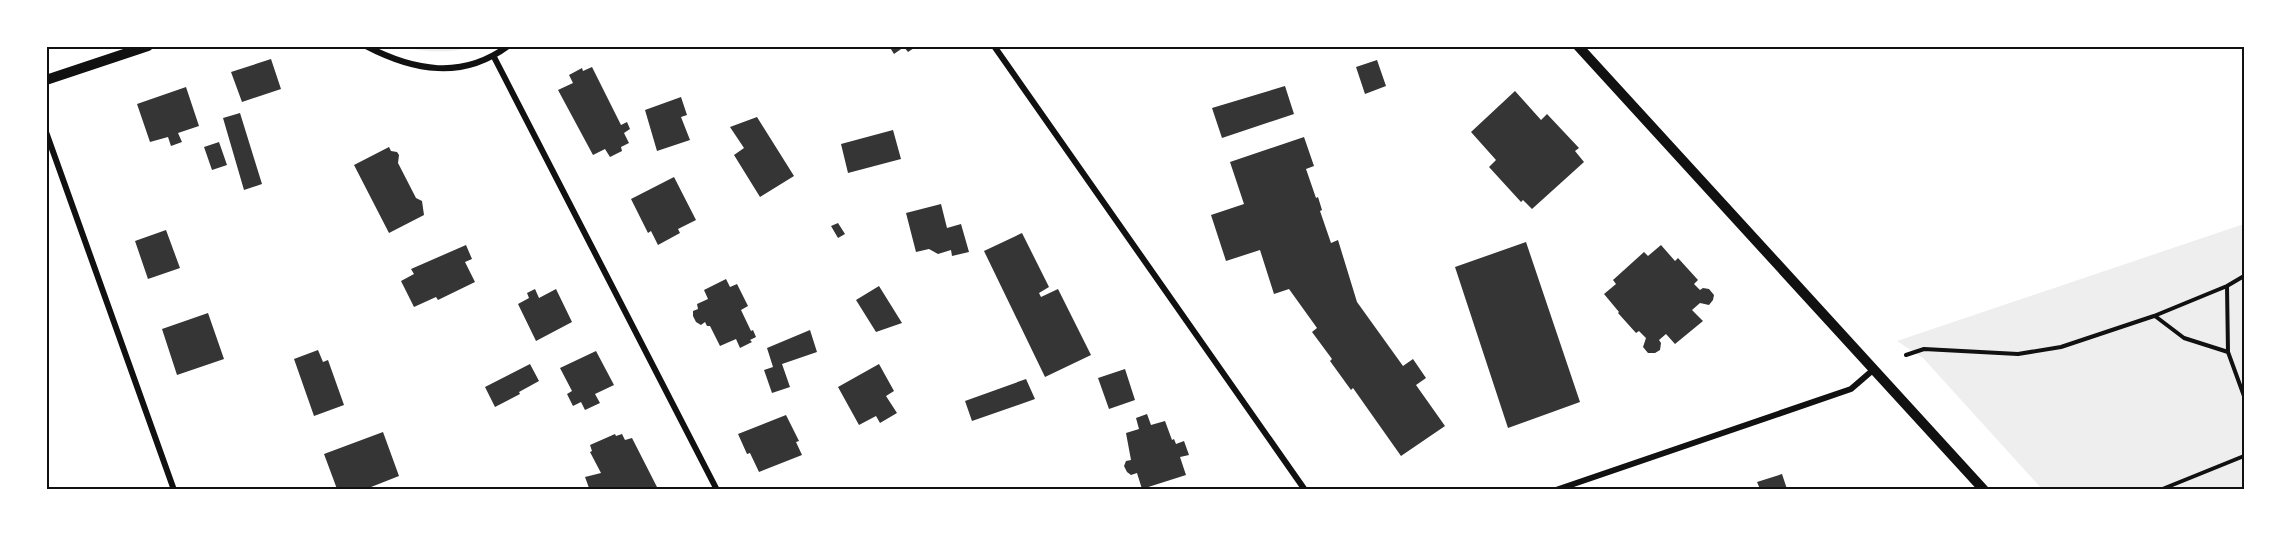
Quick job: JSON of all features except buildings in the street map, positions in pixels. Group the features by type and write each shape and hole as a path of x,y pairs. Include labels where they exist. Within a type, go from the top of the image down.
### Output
{"street":[{"path":"46,80 148,46"},
{"path":"366,46 393,60 435,70 469,65 494,57 508,46"},
{"path":"994,46 1305,489"},
{"path":"1578,46 1984,489"},
{"path":"494,57 717,489"},
{"path":"46,132 174,489"},
{"path":"1556,489 1575,486 1851,389 1873,370"}],"path":[{"path":"1906,355 1924,349 2018,354 2061,347 2154,316 2228,286 2244,276"},
{"path":"2228,286 2228,352 2244,396"},
{"path":"2154,316 2184,338 2228,352"},
{"path":"2160,489 2244,456"}],"shaded area":[{"path":"402,47 471,47 436,52"},
{"path":"2244,224 2244,489 2042,489 1923,358 1897,341"}]}
